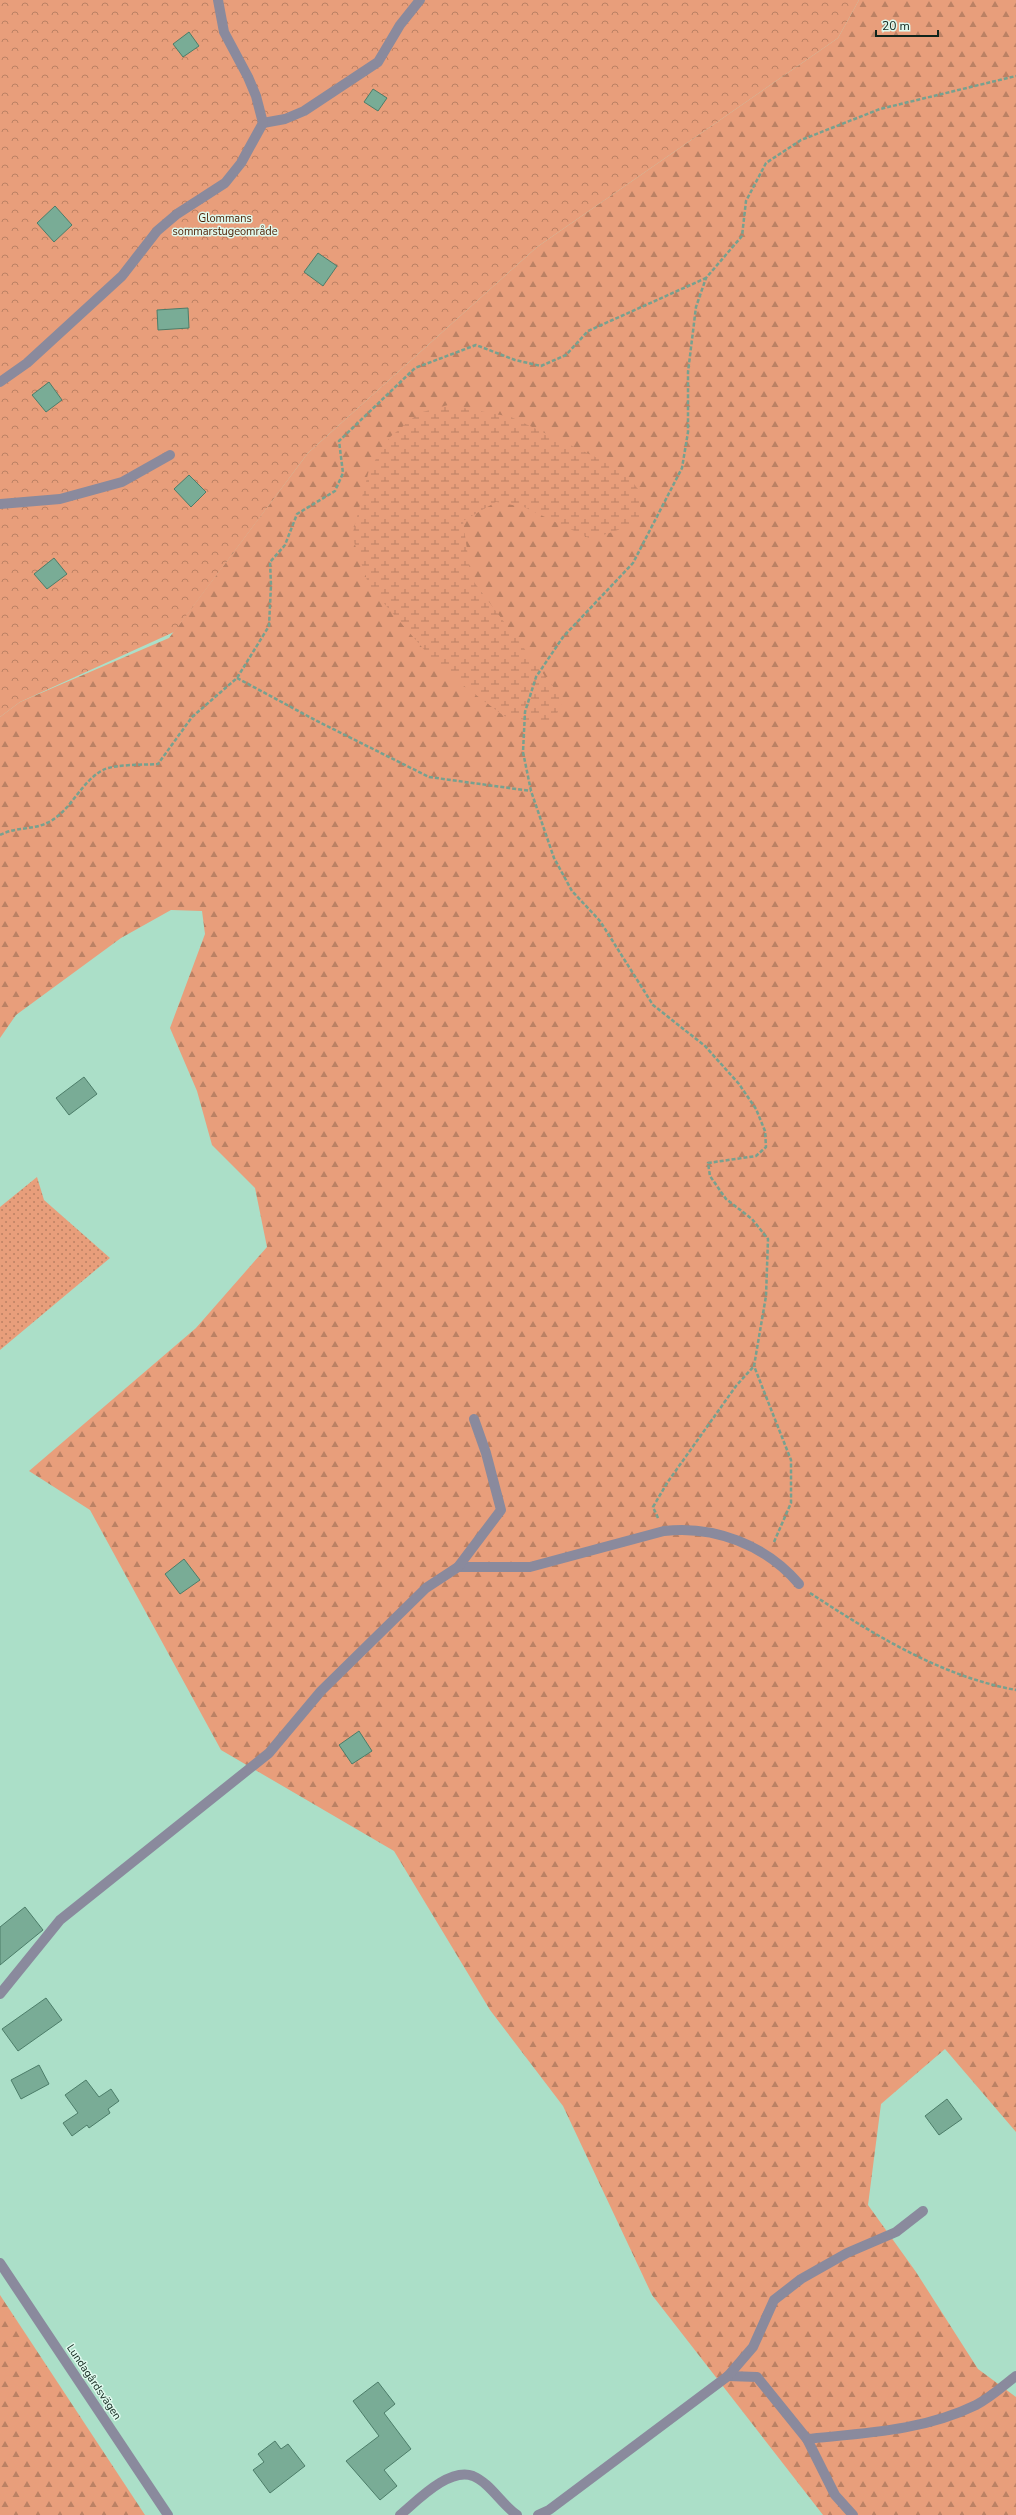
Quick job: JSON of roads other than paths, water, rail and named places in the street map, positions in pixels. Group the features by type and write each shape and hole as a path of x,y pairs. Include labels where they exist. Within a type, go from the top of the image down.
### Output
{"street":[{"path":"0,382 27,363 122,276 157,231 178,214 225,183 241,163 263,123 256,96 248,77 224,32 218,0"},
{"path":"263,123 285,119 304,111 378,62 400,25 420,0"},
{"path":"0,504 60,499 122,482 170,455"},
{"path":"0,1994 60,1920 269,1753 321,1691 426,1588 458,1567 500,1510 486,1453 474,1419"},
{"path":"458,1567 530,1567 664,1531 682,1529 706,1530 739,1541 768,1555 787,1570 799,1584"},
{"path":"538,2515 549,2510 728,2376 753,2347 774,2300 801,2279 847,2254 896,2232 923,2211"},
{"name":"Lundagårdsvägen","path":"0,2263 168,2515"},
{"path":"728,2376 757,2377 807,2439 835,2495 853,2515"},
{"path":"807,2439 907,2428 944,2419 978,2404 1016,2376"},
{"path":"400,2515 429,2491 453,2475 473,2476 517,2515"}],"park label":[{"name":"Glommans sommarstugeområde","path":"225,224"}]}
